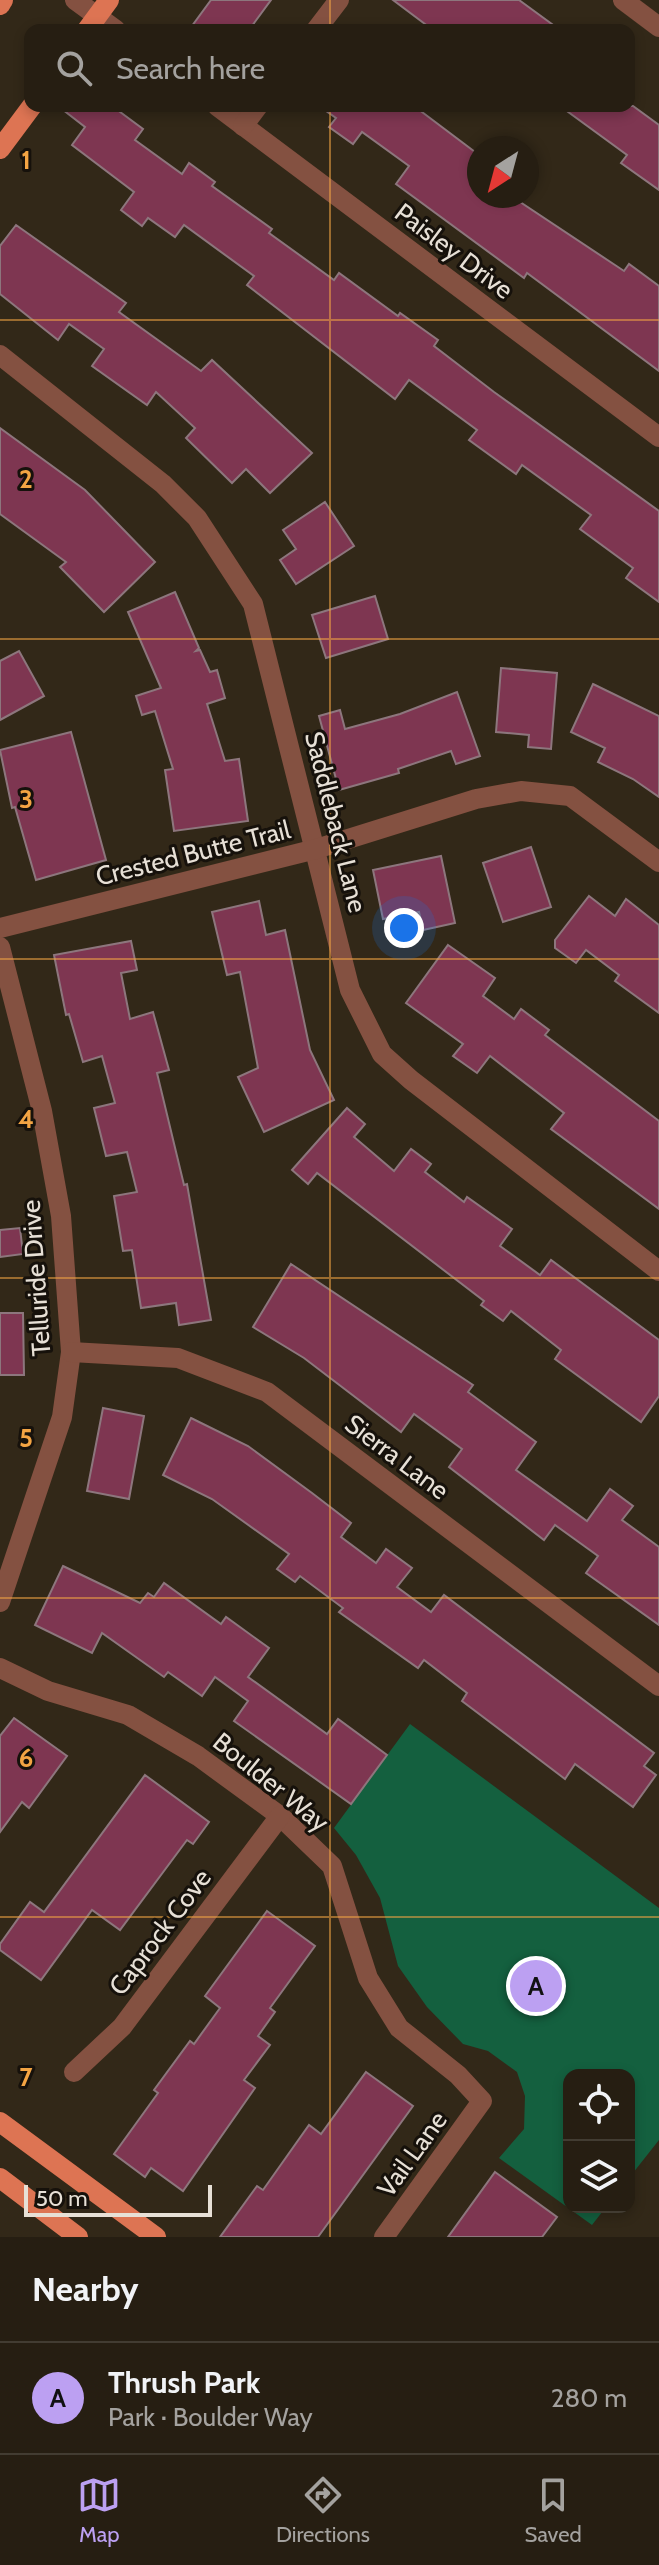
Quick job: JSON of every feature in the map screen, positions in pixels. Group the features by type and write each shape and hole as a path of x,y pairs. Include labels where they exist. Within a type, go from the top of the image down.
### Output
{"main road":[{"path":"0,149 28,112"},
{"path":"0,2122 156,2237"},
{"path":"0,2178 78,2237"}],"street":[{"path":"75,0 98,15"},
{"path":"321,24 339,0"},
{"path":"623,0 659,27"},
{"name":"Paisley Drive","path":"225,112 659,437"},
{"path":"243,126 254,112"},
{"name":"Saddleback Lane","path":"0,355 163,484 197,518 226,558 253,604 350,990 382,1054 659,1271"},
{"name":"Crested Butte Trail","path":"0,928 316,849 476,799 521,791 570,796 659,862"},
{"name":"Telluride Drive","path":"0,947 42,1111 61,1216 71,1352 62,1417 0,1602"},
{"name":"Sierra Lane","path":"71,1352 178,1358 267,1392 659,1686"},
{"name":"Boulder Way","path":"0,1668 48,1691 128,1715 198,1756 280,1816 332,1866 368,1978 399,2028 458,2075 482,2101"},
{"name":"Caprock Cove","path":"74,2072 122,2027 280,1816"},
{"name":"Vail Lane","path":"384,2237 482,2101"}],"green space":[{"path":"410,1724 659,1908 659,2140 635,2170 635,2069 563,2069 563,2204 499,2158 524,2129 525,2096 517,2072 488,2051 463,2044 427,2007 398,1966 380,1898 356,1855 334,1828"},
{"path":"575,2213 601,2213 592,2225"}],"building":[{"path":"211,0 271,0 253,24 193,24"},
{"path":"393,0 519,0 552,24 425,24"},
{"path":"635,107 659,125 659,190 621,163 627,155 568,112 635,112"},
{"path":"66,112 120,112 143,129 135,140 182,174 189,163 215,182 212,186 272,229 269,233 334,280 339,273 398,316 400,313 438,340 434,346 659,511 659,602 626,578 633,568 580,529 591,515 522,465 516,474 469,440 477,430 409,380 395,399 247,285 254,276 184,225 175,237 148,218 142,226 121,210 134,192 72,145 85,127"},
{"path":"328,112 422,112 467,146 467,208 529,208 624,271 629,264 659,286 659,371 527,273 524,278 396,184 409,166 362,132 353,144 329,127 336,118"},
{"path":"16,225 126,303 119,312 201,371 212,360 312,453 270,493 246,469 232,483 186,438 195,428 156,392 147,405 92,366 104,349 69,324 58,340 0,294 0,246"},
{"path":"0,428 85,490 155,562 104,612 60,567 66,562 0,514"},
{"path":"325,502 354,546 296,584 280,560 296,549 283,530"},
{"path":"175,592 199,648 196,651 200,650 210,672 217,670 225,698 207,704 225,761 239,759 248,821 174,831 165,770 173,769 155,711 142,715 136,696 161,688 128,612"},
{"path":"375,596 388,639 326,658 312,615"},
{"path":"19,651 44,696 0,720 0,661"},
{"path":"501,668 557,673 551,749 528,747 529,735 496,732"},
{"path":"593,684 659,716 659,797 633,779 598,762 605,748 571,732"},
{"path":"457,692 480,756 456,764 451,751 398,769 399,773 339,790 319,716 340,710 345,729 400,714"},
{"path":"71,732 106,860 36,880 15,807 12,808 0,750"},
{"path":"531,847 551,907 503,922 483,863"},
{"path":"441,856 455,923 423,930 419,912 383,919 373,870"},
{"path":"589,896 615,916 626,899 659,925 659,1013 615,981 619,975 586,950 576,963 555,948 555,940"},
{"path":"259,901 266,935 285,930 310,1050 334,1100 264,1132 238,1077 258,1068 240,972 227,975 212,912"},
{"path":"131,941 137,970 121,973 130,1019 153,1012 169,1070 157,1073 184,1185 187,1184 211,1320 179,1325 176,1303 141,1308 132,1250 123,1251 114,1196 137,1192 127,1152 106,1156 94,1108 115,1103 102,1056 83,1062 69,1014 66,1015 54,955"},
{"path":"448,945 495,978 483,996 514,1019 521,1009 549,1030 545,1035 659,1121 659,1209 551,1129 564,1113 490,1056 477,1073 453,1056 463,1044 406,1003"},
{"path":"347,1108 365,1124 354,1137 394,1171 411,1149 431,1164 425,1172 464,1202 467,1197 512,1229 500,1246 540,1275 551,1260 659,1340 659,1396 641,1422 555,1359 561,1350 511,1311 503,1321 481,1305 484,1301 317,1173 308,1184 292,1170"},
{"path":"20,1228 23,1254 0,1257 0,1230"},
{"path":"291,1264 473,1385 468,1392 536,1442 516,1470 587,1521 610,1489 633,1506 622,1520 659,1547 659,1625 586,1573 598,1556 555,1525 544,1540 449,1467 462,1449 414,1414 401,1432 304,1358 253,1327"},
{"path":"0,1313 23,1313 24,1375 0,1375"},
{"path":"103,1408 144,1416 129,1499 87,1491"},
{"path":"191,1418 248,1446 351,1523 341,1537 376,1563 386,1549 412,1568 397,1587 431,1612 444,1595 654,1753 644,1766 656,1775 633,1807 575,1764 565,1779 462,1701 467,1693 424,1660 418,1668 339,1612 343,1608 300,1576 295,1582 277,1569 289,1554 212,1499 163,1475"},
{"path":"63,1566 140,1603 148,1593 154,1597 164,1583 221,1624 226,1617 269,1648 248,1677 327,1734 338,1719 387,1755 351,1804 234,1721 248,1701 215,1677 202,1696 168,1672 164,1677 102,1633 92,1653 35,1625"},
{"path":"14,1718 67,1756 29,1808 22,1802 0,1832 0,1736"},
{"path":"145,1775 209,1822 193,1844 187,1840 120,1930 92,1910 41,1980 0,1950 0,1944 30,1902 44,1912"},
{"path":"267,1911 315,1946 270,2008 275,2012 258,2036 270,2045 244,2080 255,2088 183,2191 151,2168 145,2177 114,2154 158,2093 154,2090 190,2041 194,2044 220,2008 205,1996"},
{"path":"366,2072 413,2106 318,2237 220,2237 257,2186 263,2190 309,2125 321,2134"},
{"path":"495,2172 557,2217 542,2237 448,2237"}],"place":[{"name":"Thrush Park","path":"536,1986"}]}
